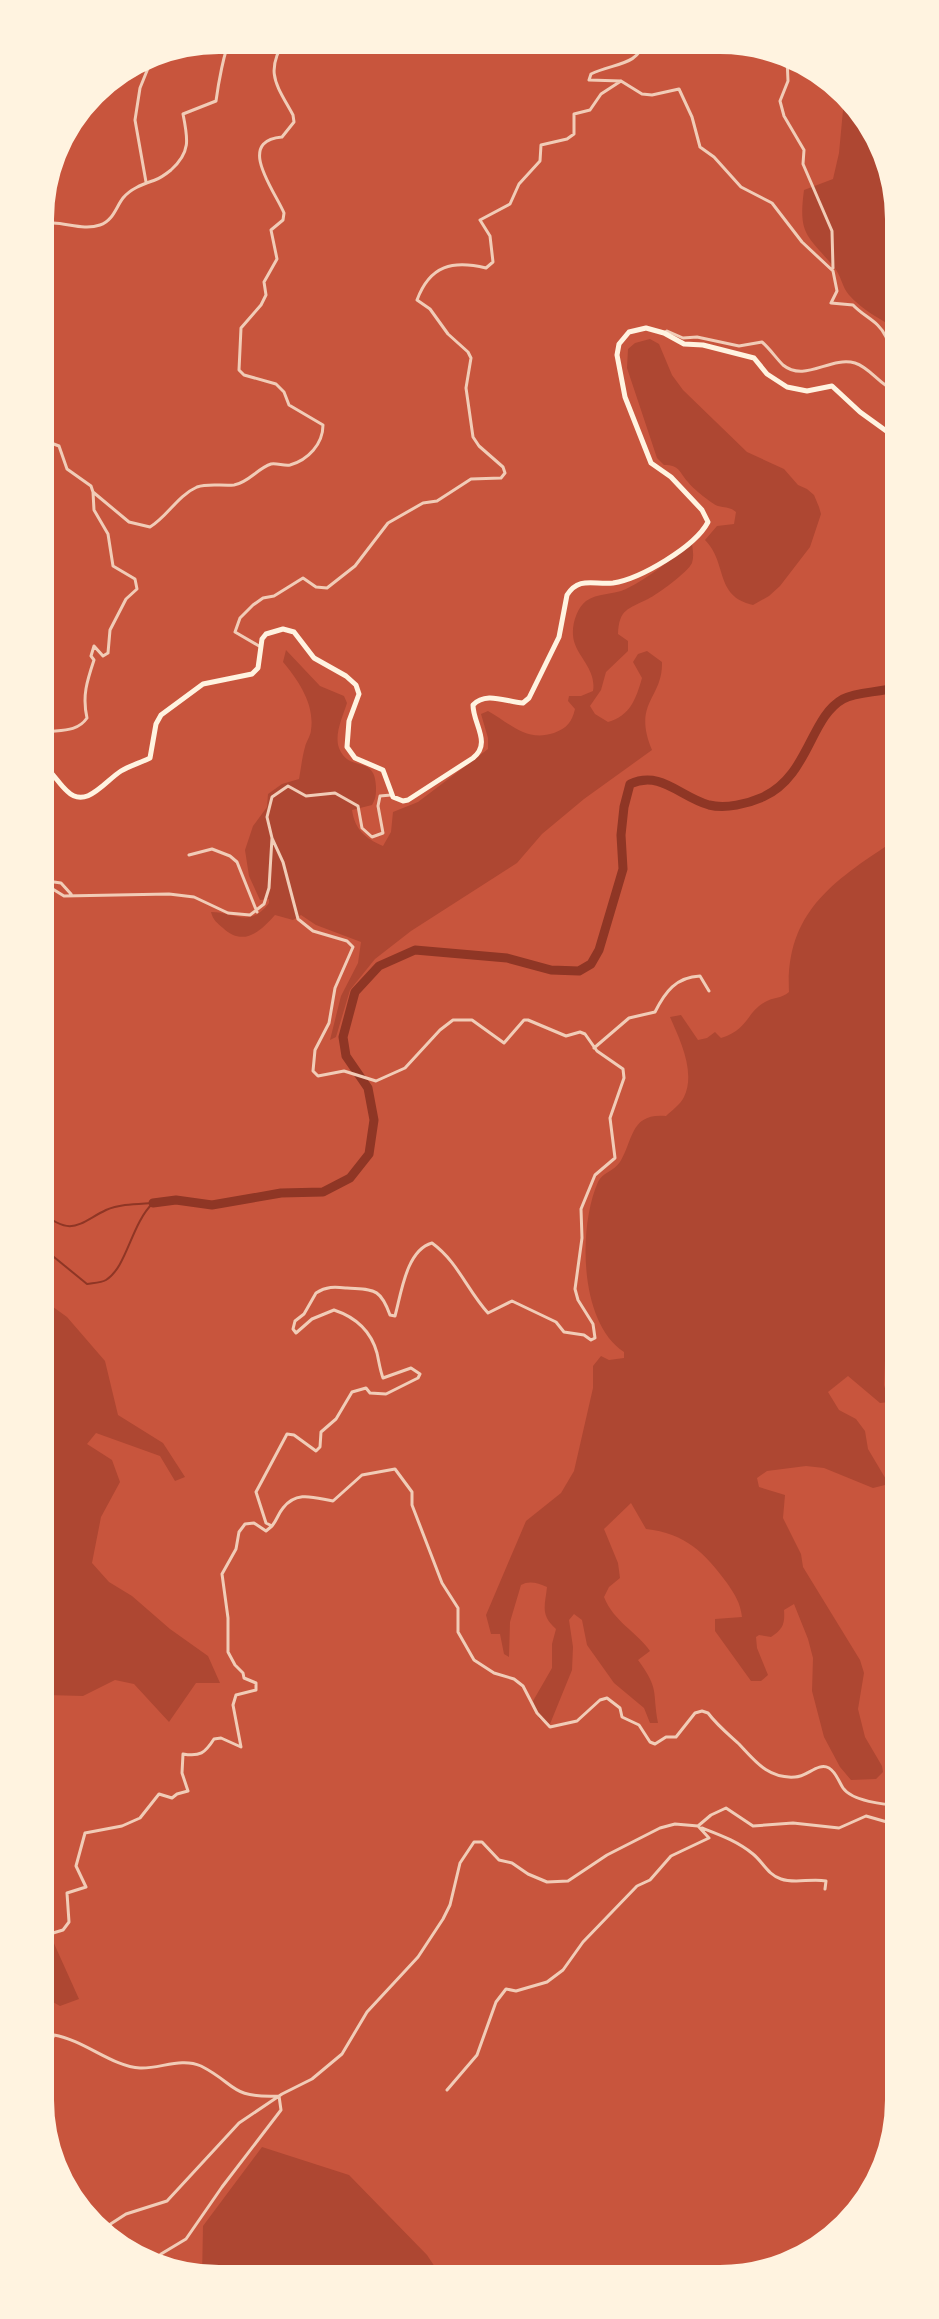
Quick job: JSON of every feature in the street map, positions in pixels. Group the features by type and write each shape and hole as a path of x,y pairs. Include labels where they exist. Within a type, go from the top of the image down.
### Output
{"main road":[{"path":"52,775 70,794 76,797 90,795 123,770 150,758 158,720 203,684 248,676 256,671 260,646 266,634 283,629 294,632 314,658 352,680 359,694 349,721 349,752 355,758 383,770 391,795 396,799 408,800 480,752 483,741 473,705 478,699 488,697 523,703 529,698 559,637 567,595 576,584 588,581 613,583 646,571 695,540 706,526 708,518 702,510 671,477 651,463 625,397 617,355 619,344 629,332 646,328 684,344 703,345 754,358 767,374 787,387 807,391 832,386 887,432"}],"street":[{"path":"52,222 100,225 119,208 122,199 146,182 163,177 182,160 187,140 183,114 216,101 226,52"},
{"path":"93,492 129,522 150,527 195,488 237,485 271,464 291,464 306,456 318,445 323,435 323,425 289,405 284,392 276,384 244,375 239,370 241,328 266,295 264,282 277,259 271,230 283,220 284,213 260,167 263,144 269,138 282,137 294,122 273,73 279,52"},
{"path":"642,52 637,58 589,77 595,82 621,81 642,94 679,89 692,117 700,147 714,157 741,187 772,203 802,242 833,271"},
{"path":"787,66 788,81 780,101 784,116 804,150 803,164 832,231 837,291 831,303 853,305 861,314 877,322 887,342"},
{"path":"146,182 135,120 140,88 148,68"},
{"path":"260,646 235,632 240,618 253,605 303,578 316,587 327,588 355,566 388,523 423,503 437,501 471,479 501,478 505,473 473,437 466,388 471,358 430,309 417,300 428,279 448,264 462,263 486,268 493,262 490,236 480,220 510,204 519,184 540,161 541,145 567,139 574,134 574,114 590,110 601,94 621,81"},
{"path":"664,333 667,331 683,338 697,337 739,346 762,342 782,364 793,371 806,372 842,362 857,363 887,388"},
{"path":"52,443 59,446 67,469 91,486 94,510 112,548 110,558 113,566 135,579 137,589 126,599 110,630 108,653 103,656 94,646 91,656 94,660 84,694 87,718 82,726 52,732"},
{"path":"272,1526 266,1523 256,1492 287,1434 294,1435 316,1451 320,1447 321,1432 336,1419 352,1392 366,1388 370,1393 386,1394 418,1378 420,1374 411,1368 383,1378 372,1341 362,1325 349,1315 334,1310 312,1319 296,1333 293,1329 295,1321 304,1314 316,1293 333,1286 364,1287 374,1290 385,1300 390,1315 395,1316 402,1283 408,1271 419,1250 432,1243 450,1257 488,1313 512,1301 556,1322 564,1332 584,1335 591,1340 595,1338 593,1324 575,1289 582,1238 581,1209 595,1175 615,1158 610,1118 624,1078 623,1069 618,1064 594,1048 585,1034 580,1032 566,1036 524,1020 504,1043 472,1020 453,1020 440,1030 416,1059 376,1081 344,1071 318,1076 313,1071 315,1050 329,1023 335,988 353,947 347,941 313,931 298,919 267,817 272,797 288,786 306,796 335,793 358,806 362,828 372,837 383,833 378,806 380,796 391,795"},
{"path":"52,889 64,896 169,894 194,897 228,913 250,915 264,904 269,888 272,838"},
{"path":"189,855 212,849 230,856 237,862 257,912"},
{"path":"52,882 61,883 71,894"},
{"path":"594,1048 629,1018 655,1012 665,995 681,980 700,976 709,991"},
{"path":"52,1937 69,1922 67,1893 86,1887 76,1866 85,1833 122,1826 140,1818 159,1794 172,1798 188,1791 182,1773 183,1754 197,1757 214,1739 221,1738 241,1747 233,1705 236,1695 256,1690 256,1683 244,1678 228,1652 228,1618 222,1574 236,1549 239,1532 245,1524 254,1523 266,1531 280,1511 297,1497 317,1496 333,1501 362,1475 395,1469 412,1492 412,1505 442,1583 458,1608 458,1632 474,1660 523,1686 537,1713 550,1727 577,1721 600,1700 607,1698 620,1708 622,1717 639,1725 650,1742 655,1744 666,1737 676,1737 695,1713 702,1711 762,1769 796,1777 826,1766 850,1797 865,1798 887,1806"},
{"path":"698,1826 726,1808 753,1826 793,1823 828,1829 839,1828 866,1816 887,1822"},
{"path":"109,2226 126,2214 167,2201 239,2123 279,2096 312,2079 342,2054 367,2012 418,1957 443,1919 460,1863 474,1842 482,1842 499,1860 512,1863 547,1882 568,1881 607,1855 660,1828 675,1824 698,1826 731,1839 757,1857 777,1877 788,1881 826,1881 825,1889"},
{"path":"447,2090 477,2055 496,2002 506,1989 516,1991 547,1982 563,1970 583,1942 637,1886 650,1880 671,1856 709,1838 698,1826"},
{"path":"52,2039 54,2035 72,2038 127,2066 141,2068 187,2062 201,2066 237,2092 254,2097 279,2096"},
{"path":"159,2256 186,2239 281,2110 279,2096"}],"shaded area":[{"path":"843,107 865,136 886,197 887,323 849,295 836,270 811,240 804,226 804,190 833,179"},
{"path":"650,339 659,344 672,375 683,390 747,452 784,469 798,485 814,495 819,507 821,514 810,547 780,586 753,605 732,594 705,540 717,526 734,524 736,512 711,502 676,468 664,465 657,458 627,368 628,349 635,343"},
{"path":"692,544 693,561 685,572 659,593 630,608 620,619 618,634 628,641 628,651 606,672 601,690 590,706 595,714 608,722 622,716 634,700 642,678 633,662 638,654 647,651 662,662 658,685 645,721 652,750 542,834 517,863 411,931 375,959 350,990 336,1037 330,1040 341,996 358,963 361,942 316,925 301,915 293,920 275,915 257,932 237,936 219,925 211,912 248,917 262,911 269,903 269,899 260,900 249,876 245,850 253,826 267,807 268,794 282,784 299,779 312,720 300,685 283,662 286,650 320,686 344,696 347,703 338,731 339,748 343,756 371,770 376,787 372,805 352,810 353,817 362,832 383,846 391,832 393,812 418,802 488,749 481,714 488,711 519,730 535,735 554,733 566,727 575,709 568,701 569,696 581,696 593,691 592,675 574,642 574,621 580,608 590,598 621,591 635,584"},
{"path":"887,846 887,1360 884,1385 887,1402 880,1403 848,1376 828,1392 839,1410 856,1419 865,1431 868,1449 887,1481 885,1485 873,1488 824,1468 806,1466 767,1471 757,1478 759,1487 785,1495 783,1518 801,1554 803,1567 860,1660 864,1673 858,1709 865,1737 883,1772 876,1779 851,1780 840,1767 824,1737 812,1691 813,1658 794,1604 784,1610 783,1623 778,1631 771,1637 756,1637 768,1675 761,1681 751,1681 715,1631 715,1619 742,1617 737,1599 727,1583 711,1562 693,1546 672,1535 646,1529 631,1503 604,1529 618,1563 620,1578 609,1587 604,1597 613,1613 650,1651 638,1660 654,1691 658,1723 650,1723 644,1708 614,1683 587,1645 582,1620 574,1614 569,1620 572,1670 550,1724 539,1719 533,1701 552,1668 552,1644 556,1629 546,1615 547,1587 534,1583 521,1585 510,1622 509,1657 504,1654 500,1634 491,1634 486,1615 526,1521 561,1493 574,1471 593,1388 593,1366 601,1356 609,1360 624,1358 624,1352 609,1338 598,1320 591,1297 587,1273 587,1223 598,1182 620,1162 639,1123 654,1116 666,1116 684,1097 687,1067 670,1017 681,1015 698,1040 715,1032 721,1038 737,1031 765,1002 789,992 795,940 805,919 818,900 853,869"},
{"path":"52,1306 67,1317 105,1361 118,1415 163,1443 185,1477 175,1481 160,1456 96,1433 87,1444 112,1460 120,1482 101,1517 92,1563 109,1582 132,1596 208,1656 220,1683 196,1683 169,1722 134,1684 115,1680 83,1696 52,1695"},
{"path":"52,1939 79,1999 60,2006 52,2002"},
{"path":"262,2147 349,2175 435,2267 202,2266 203,2226"}],"waterway":[{"path":"153,1203 176,1200 212,1205 281,1193 323,1192 350,1178 369,1154 374,1120 368,1088 346,1056 343,1037 355,992 379,966 415,950 507,958 551,970 579,971 591,964 599,950 623,869 621,835 630,784 651,780 661,782 716,806 757,800 790,775 832,708 849,696 887,689"},
{"path":"52,1220 75,1226 111,1208 152,1203"},
{"path":"52,1255 87,1284 104,1281 119,1265 139,1222 153,1203"}]}
